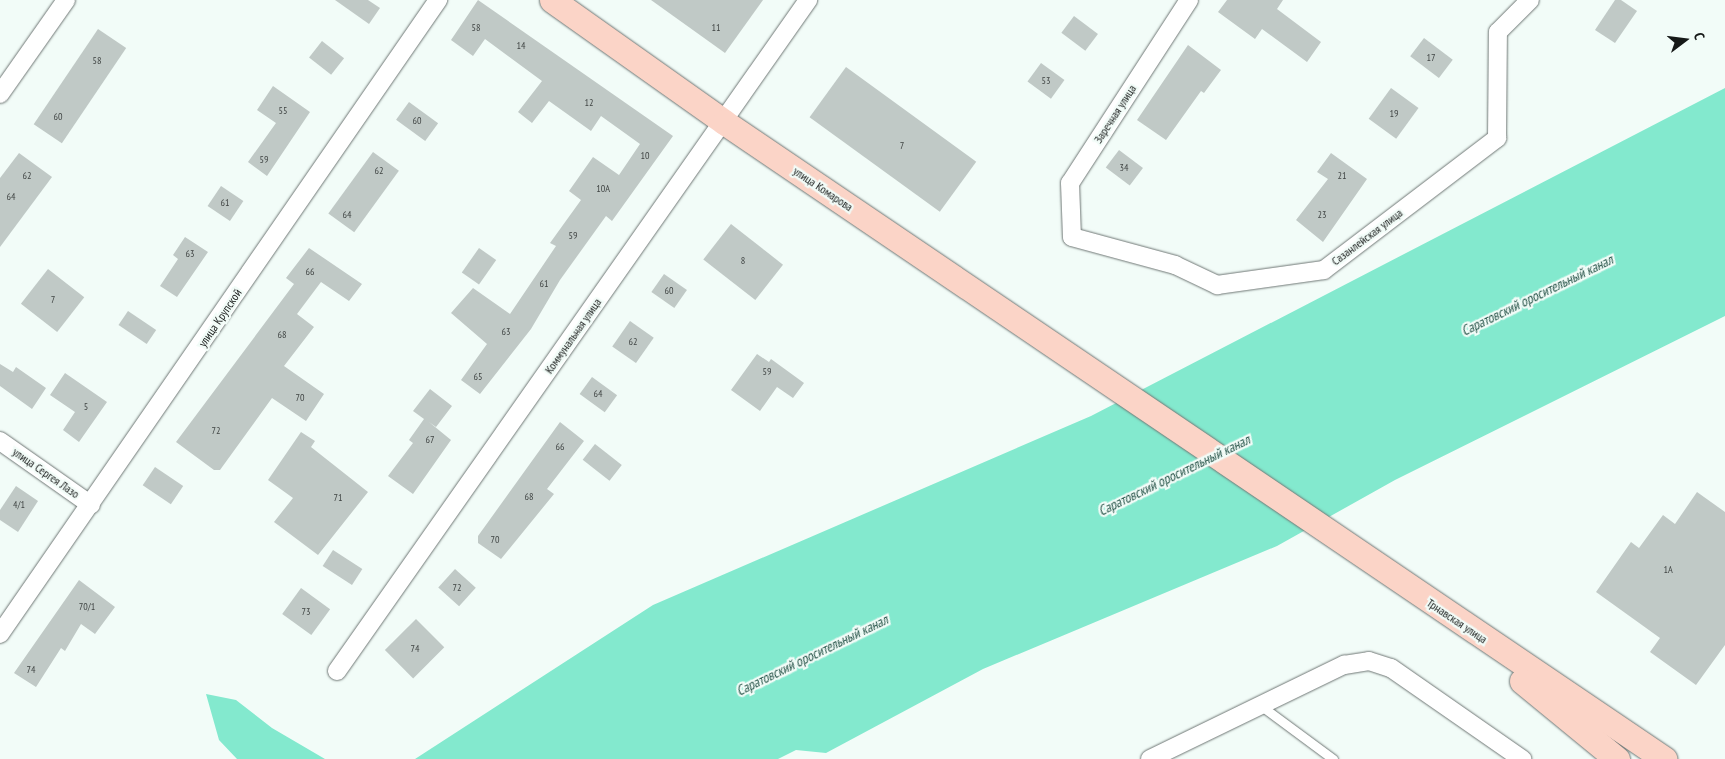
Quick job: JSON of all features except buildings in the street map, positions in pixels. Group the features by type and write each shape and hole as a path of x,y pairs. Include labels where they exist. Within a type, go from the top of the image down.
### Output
{"main road":[{"name":"улица Комарова","path":"552,0 724,122 1096,373 1416,594"},
{"name":"Трнавская улица","path":"1416,594 1617,759"},
{"name":"Трнавская улица","path":"1416,594 1664,759"}],"street":[{"path":"0,94 66,0"},
{"name":"улица Крупской","path":"0,634 91,505 438,0"},
{"name":"Коммунальная улица","path":"337,671 808,0"},
{"name":"Заречная улица","path":"1072,237 1070,182 1189,0"},
{"name":"Сазанлейская улица","path":"1072,237 1175,265 1217,285 1324,270 1497,138 1498,32 1530,0"},
{"name":"улица Сергея Лазо","path":"0,441 91,505"},
{"path":"1150,759 1344,665 1369,661 1391,668 1522,759"}],"lane":[{"path":"1260,705 1333,759"}],"water":[{"name":"Саратовский оросительный канал","path":"1725,88 1725,316 1395,480 1277,546 983,669 826,753 796,750 778,759 415,759 653,605 1091,416"},
{"path":"206,694 236,700 272,728 325,759 237,759 219,740"}]}
